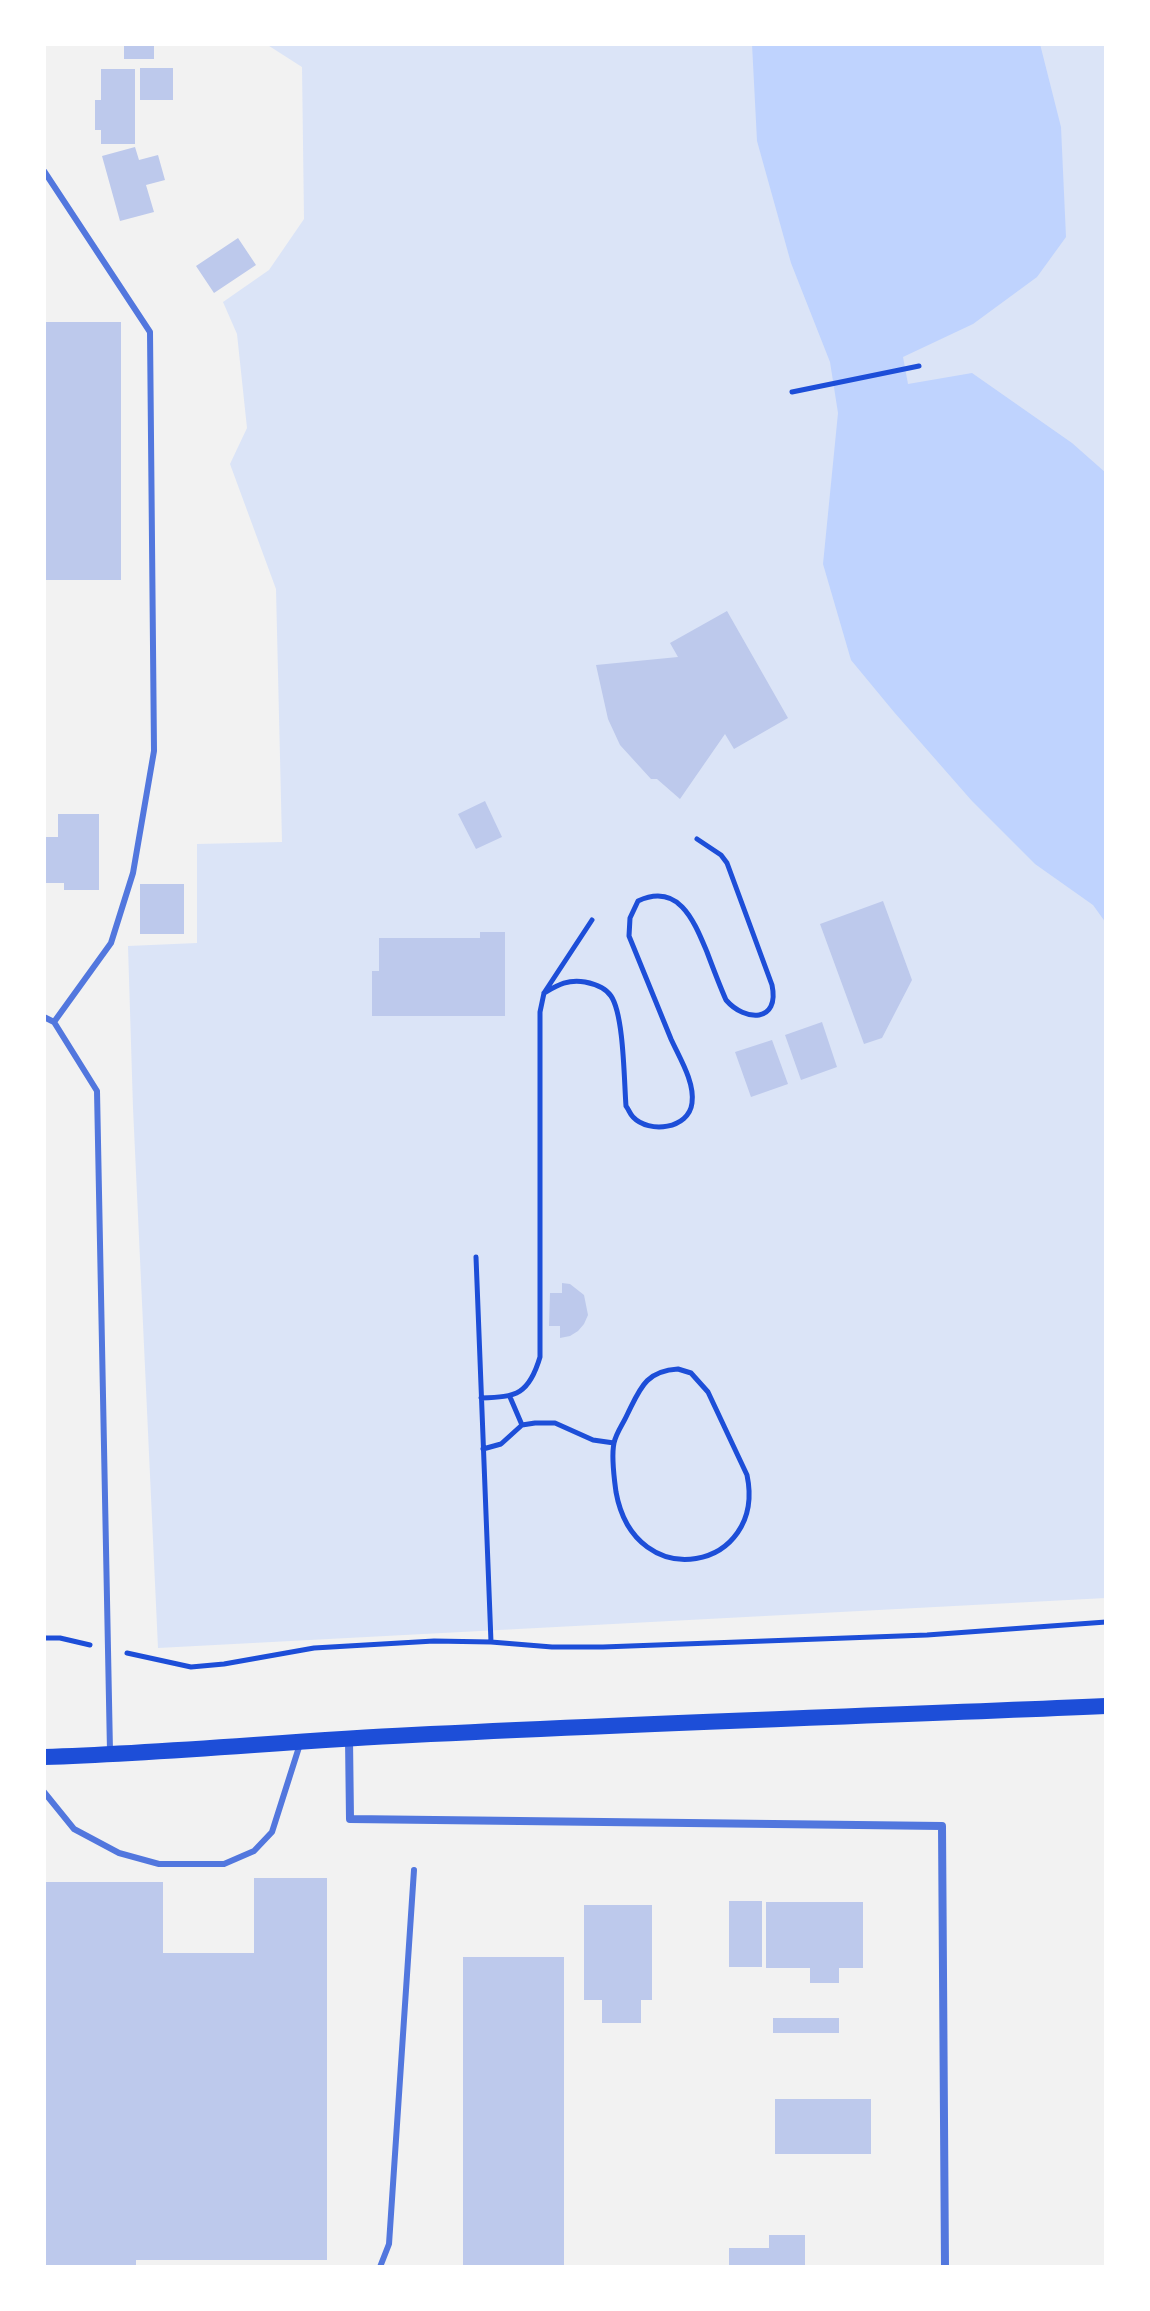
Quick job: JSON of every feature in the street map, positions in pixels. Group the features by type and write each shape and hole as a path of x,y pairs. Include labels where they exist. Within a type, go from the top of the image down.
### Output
{"main road":[{"path":"44,1757 583,1726 1106,1706"}],"street":[{"path":"349,1738 350,1819 942,1826 945,2267"}],"lane":[{"path":"44,171 150,332 154,751 133,873 111,943 54,1022"},
{"path":"44,1017 54,1022 97,1091 110,1755"},
{"path":"44,1792 74,1829 119,1853 159,1864 224,1864 254,1851 272,1832 301,1742"},
{"path":"380,2267 389,2244 414,1870"}],"path":[{"path":"792,392 919,366"},
{"path":"544,993 561,983 578,981 597,984 610,995 618,1011 626,1106 633,1117 646,1125 662,1127 686,1116 693,1105 688,1079 629,936 630,918 638,901 648,896 664,896 683,905 694,922 726,1000 735,1009 750,1015 762,1015 771,1008 775,997 727,863 721,855 697,839"},
{"path":"481,1398 510,1397 535,1375 540,1357 540,1012 544,993 592,920"},
{"path":"476,1257 491,1642"},
{"path":"678,1369 691,1373 708,1392 747,1475 748,1505 738,1532 717,1552 704,1556 673,1559 647,1548 638,1540 619,1507 614,1443 637,1394 652,1376 678,1369"},
{"path":"510,1397 522,1425"},
{"path":"483,1449 501,1444 522,1425 535,1423 555,1423 593,1440 614,1443"},
{"path":"44,1638 60,1638 191,1667 235,1663 314,1648 434,1641 603,1647 927,1635 1106,1622"}],"shaded area":[{"path":"266,44 1106,44 1106,1598 158,1648 128,946 197,943 197,844 282,842 276,589 230,464 247,428 237,334 223,302 269,270 304,219 302,67"}],"water":[{"path":"752,44 1040,44 1061,127 1066,237 1037,277 973,324 903,357 908,384 972,373 1072,443 1106,473 1106,923 1093,905 1035,864 972,801 851,660 823,564 838,413 830,362 791,263 757,141"}],"building":[{"path":"124,44 154,44 154,59 124,59"},
{"path":"140,68 173,68 173,100 140,100"},
{"path":"101,69 135,69 135,144 101,144 101,130 95,130 95,100 101,100"},
{"path":"135,147 139,160 158,155 165,180 146,185 154,212 120,221 102,156"},
{"path":"238,238 256,265 214,293 196,266"},
{"path":"44,322 121,322 121,580 44,580"},
{"path":"727,611 788,718 734,749 725,734 680,799 657,779 651,779 620,745 608,719 596,665 678,657 670,643"},
{"path":"485,801 502,837 476,849 458,814"},
{"path":"58,814 99,814 99,890 64,890 64,883 44,883 44,837 58,837"},
{"path":"140,884 184,884 184,934 140,934"},
{"path":"883,901 912,980 882,1038 864,1044 820,924"},
{"path":"480,932 505,932 505,1016 372,1016 372,971 379,971 379,938 480,938"},
{"path":"822,1022 837,1067 801,1080 785,1035"},
{"path":"772,1040 788,1084 751,1097 735,1052"},
{"path":"562,1283 570,1284 584,1295 588,1315 578,1331 560,1338 560,1326 549,1326 550,1293 562,1293"},
{"path":"254,1878 327,1878 327,2260 136,2260 136,2267 44,2267 44,1882 163,1882 163,1953 254,1953"},
{"path":"729,1901 762,1901 762,1967 729,1967"},
{"path":"766,1902 863,1902 863,1968 839,1968 839,1983 810,1983 810,1968 766,1968"},
{"path":"584,1905 652,1905 652,2000 641,2000 641,2023 602,2023 602,2000 584,2000"},
{"path":"463,1957 564,1957 564,2267 463,2267"},
{"path":"773,2018 839,2018 839,2033 773,2033"},
{"path":"775,2099 871,2099 871,2154 775,2154"},
{"path":"769,2235 805,2235 805,2267 729,2267 729,2248 769,2248"}]}
